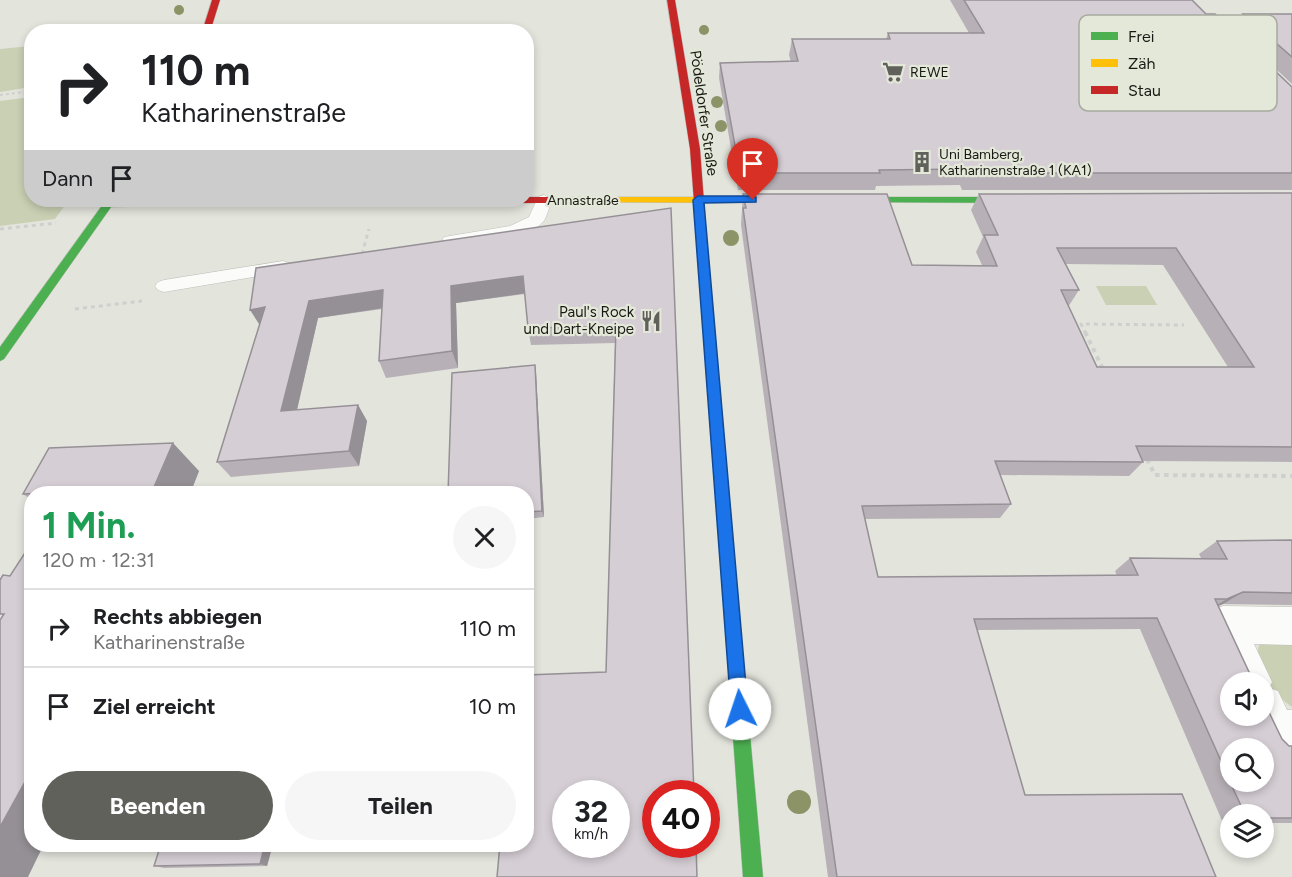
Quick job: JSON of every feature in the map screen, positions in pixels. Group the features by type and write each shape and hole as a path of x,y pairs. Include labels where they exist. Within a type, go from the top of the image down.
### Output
{"street":[{"path":"208,24 216,0"},
{"name":"Pödeldorfer Straße","path":"671,0 695,149 753,877"},
{"name":"Annastraße","path":"534,200 800,200"},
{"path":"835,200 1036,200"},
{"path":"0,356 106,207"},
{"path":"1246,672 1223,625 1292,626"},
{"path":"1273,726 1275,730 1292,731"}],"lane":[{"path":"432,243 514,231 536,220 544,200"},
{"path":"164,286 298,264"}],"path":[{"path":"0,95 24,92"},
{"path":"0,229 98,219"},
{"path":"32,314 145,301"},
{"path":"1106,375 1081,324 1184,325"},
{"path":"1145,455 1155,475 1292,476"}],"green space":[{"path":"24,47 24,88 0,92 0,49"},
{"path":"24,98 24,207 64,207 55,219 0,226 0,101"},
{"path":"1096,286 1146,286 1157,305 1106,305"},
{"path":"1292,633 1292,707 1274,692 1274,672 1261,672 1259,668 1258,649 1262,639"}],"building":[{"path":"964,0 1192,0 1206,14 1216,15 1079,15 1079,111 1277,111 1277,73 1292,87 1292,173 969,173 967,169 879,170 880,173 740,173 720,63 798,61 792,39 890,39 888,33 984,33"},
{"path":"1292,14 1292,57 1277,44 1277,15 1244,15"},
{"path":"1292,193 1292,447 1136,446 1143,462 995,461 1011,504 862,506 878,577 1138,575 1130,558 1227,559 1217,541 1292,540 1292,593 1243,592 1227,599 1215,599 1249,672 1220,672 1220,726 1274,726 1274,722 1282,739 1292,746 1292,818 1274,818 1274,804 1240,804 1235,792 1274,792 1274,738 1220,738 1220,759 1157,618 974,619 1025,795 1182,794 1216,877 837,877 743,208 746,208 743,194 887,194 912,265 997,266 984,235 998,235 979,194","holes":["1057,248 1176,248 1254,367 1097,367 1061,290 1079,290"]},
{"path":"671,208 693,780 642,780 642,858 696,858 697,877 497,877 499,852 534,852 534,675 606,672 616,326 528,328 523,276 451,286 452,351 379,361 383,290 309,301 281,411 358,405 349,451 217,462 265,307 250,310 256,268"},
{"path":"535,365 542,511 534,512 534,486 448,486 452,373"},
{"path":"173,443 154,486 28,486 49,448"},
{"path":"24,554 24,784 0,827 0,620 4,614 0,614 0,580 3,575 10,576"},
{"path":"158,852 263,852 260,864 154,866"}],"traffic: fast":[{"path":"845,200 1022,200"},
{"path":"0,356 106,207"},
{"path":"737,680 753,877"}],"traffic: slow":[{"path":"577,200 788,200"},
{"path":"701,229 737,680"}],"traffic: jam":[{"path":"208,24 216,0"},
{"path":"671,0 695,149 701,229"},
{"path":"534,200 577,200"}],"place":[{"name":"REWE","path":"893,72"},
{"name":"Uni Bamberg, Katharinenstraße 1 (KA1)","path":"922,162"},
{"name":"Paul's Rock und Dart-Kneipe","path":"651,321"}],"route":[{"path":"740,709 698,200 753,200"}]}
